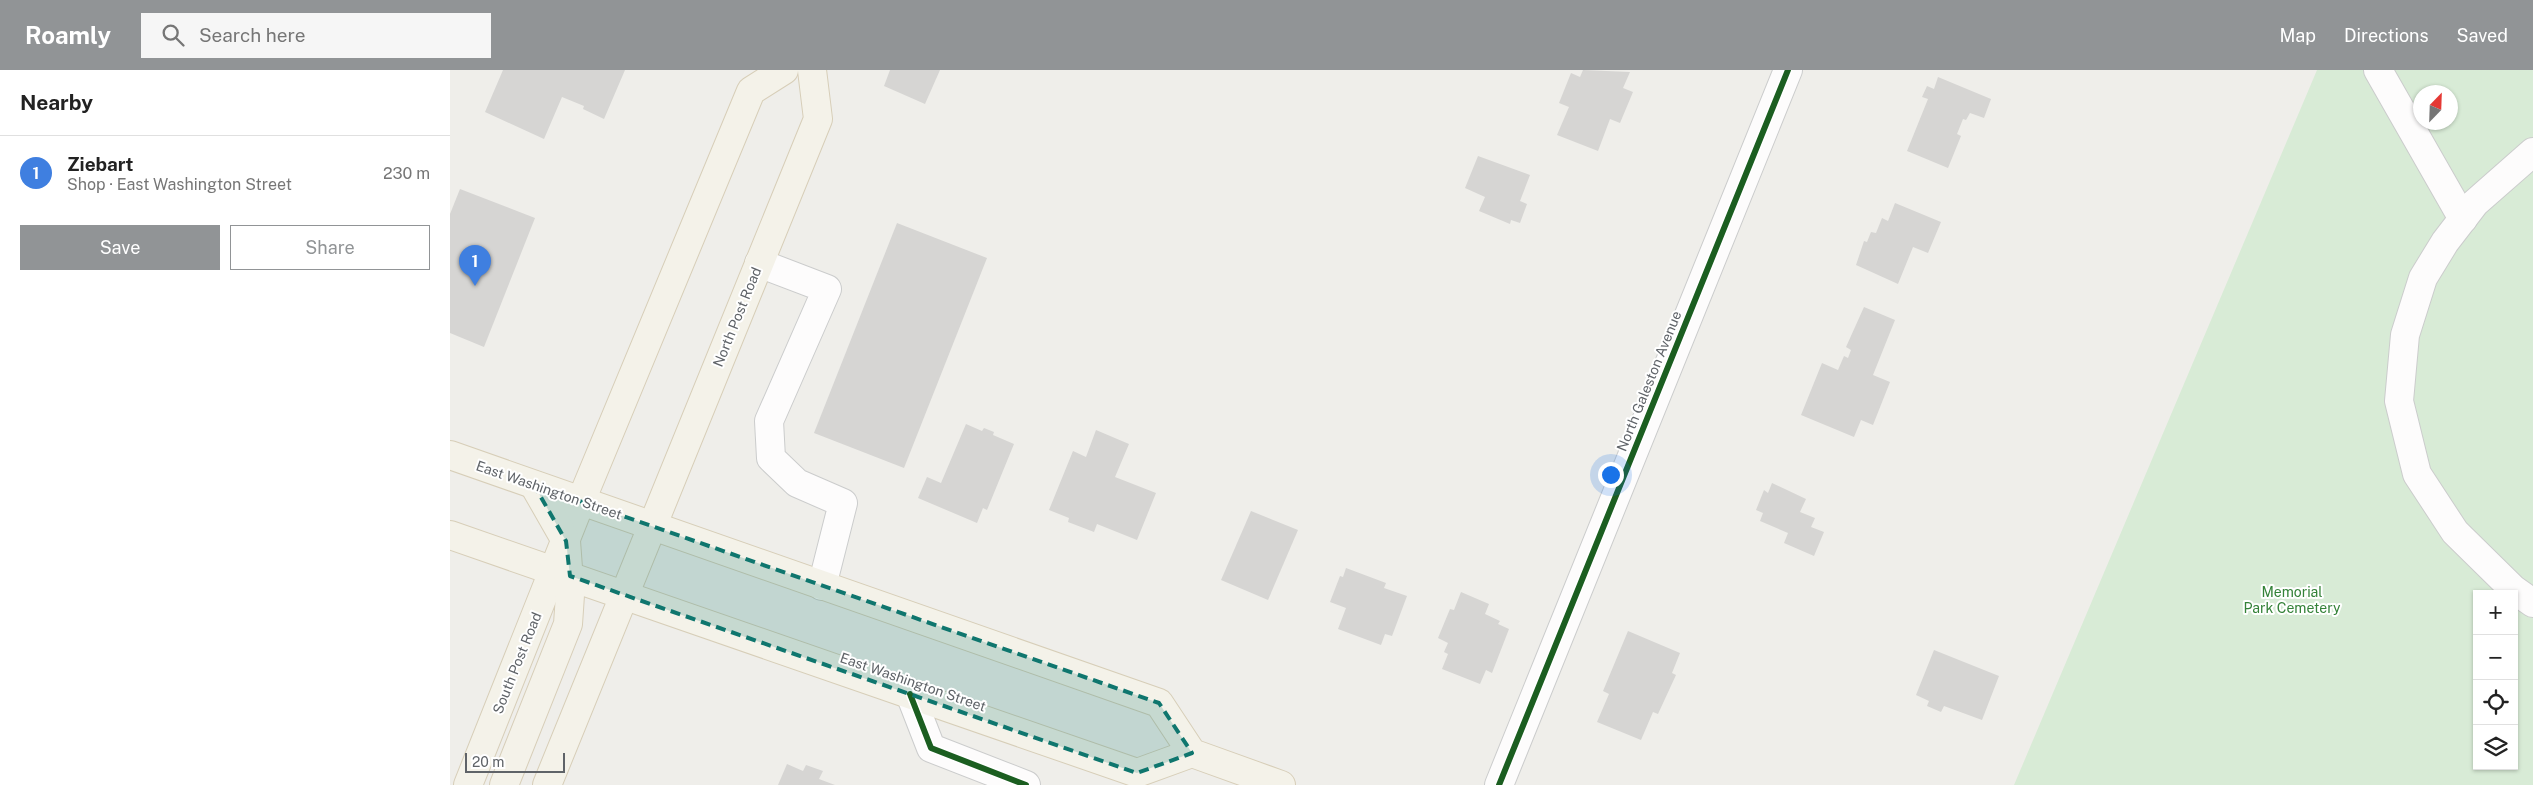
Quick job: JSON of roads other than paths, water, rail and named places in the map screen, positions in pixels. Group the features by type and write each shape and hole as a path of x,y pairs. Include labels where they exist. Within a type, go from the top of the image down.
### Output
{"main road":[{"path":"566,540 751,91 784,70"},
{"name":"North Post Road","path":"625,595 818,118 812,70"},
{"name":"East Washington Street","path":"450,455 1159,703 1192,753 1137,773 450,535"},
{"path":"534,484 566,540"},
{"name":"South Post Road","path":"468,785 562,573 566,540"},
{"path":"504,785 568,624 562,573"},
{"path":"547,785 625,595"},
{"path":"1192,753 1281,785"}],"street":[{"name":"North Galeston Avenue","path":"1499,785 1788,70"},
{"path":"2378,70 2463,219"},
{"path":"2533,152 2475,203 2445,242 2423,278 2405,335 2399,401 2417,474 2455,532 2513,589 2533,602"},
{"path":"759,263 827,289 769,421 771,458 797,483 842,502 822,586"},
{"path":"910,694 931,748 1026,785"}],"place":[{"name":"Ziebart","path":"475,286"}],"park label":[{"name":"Memorial Park Cemetery","path":"2292,600"}]}
